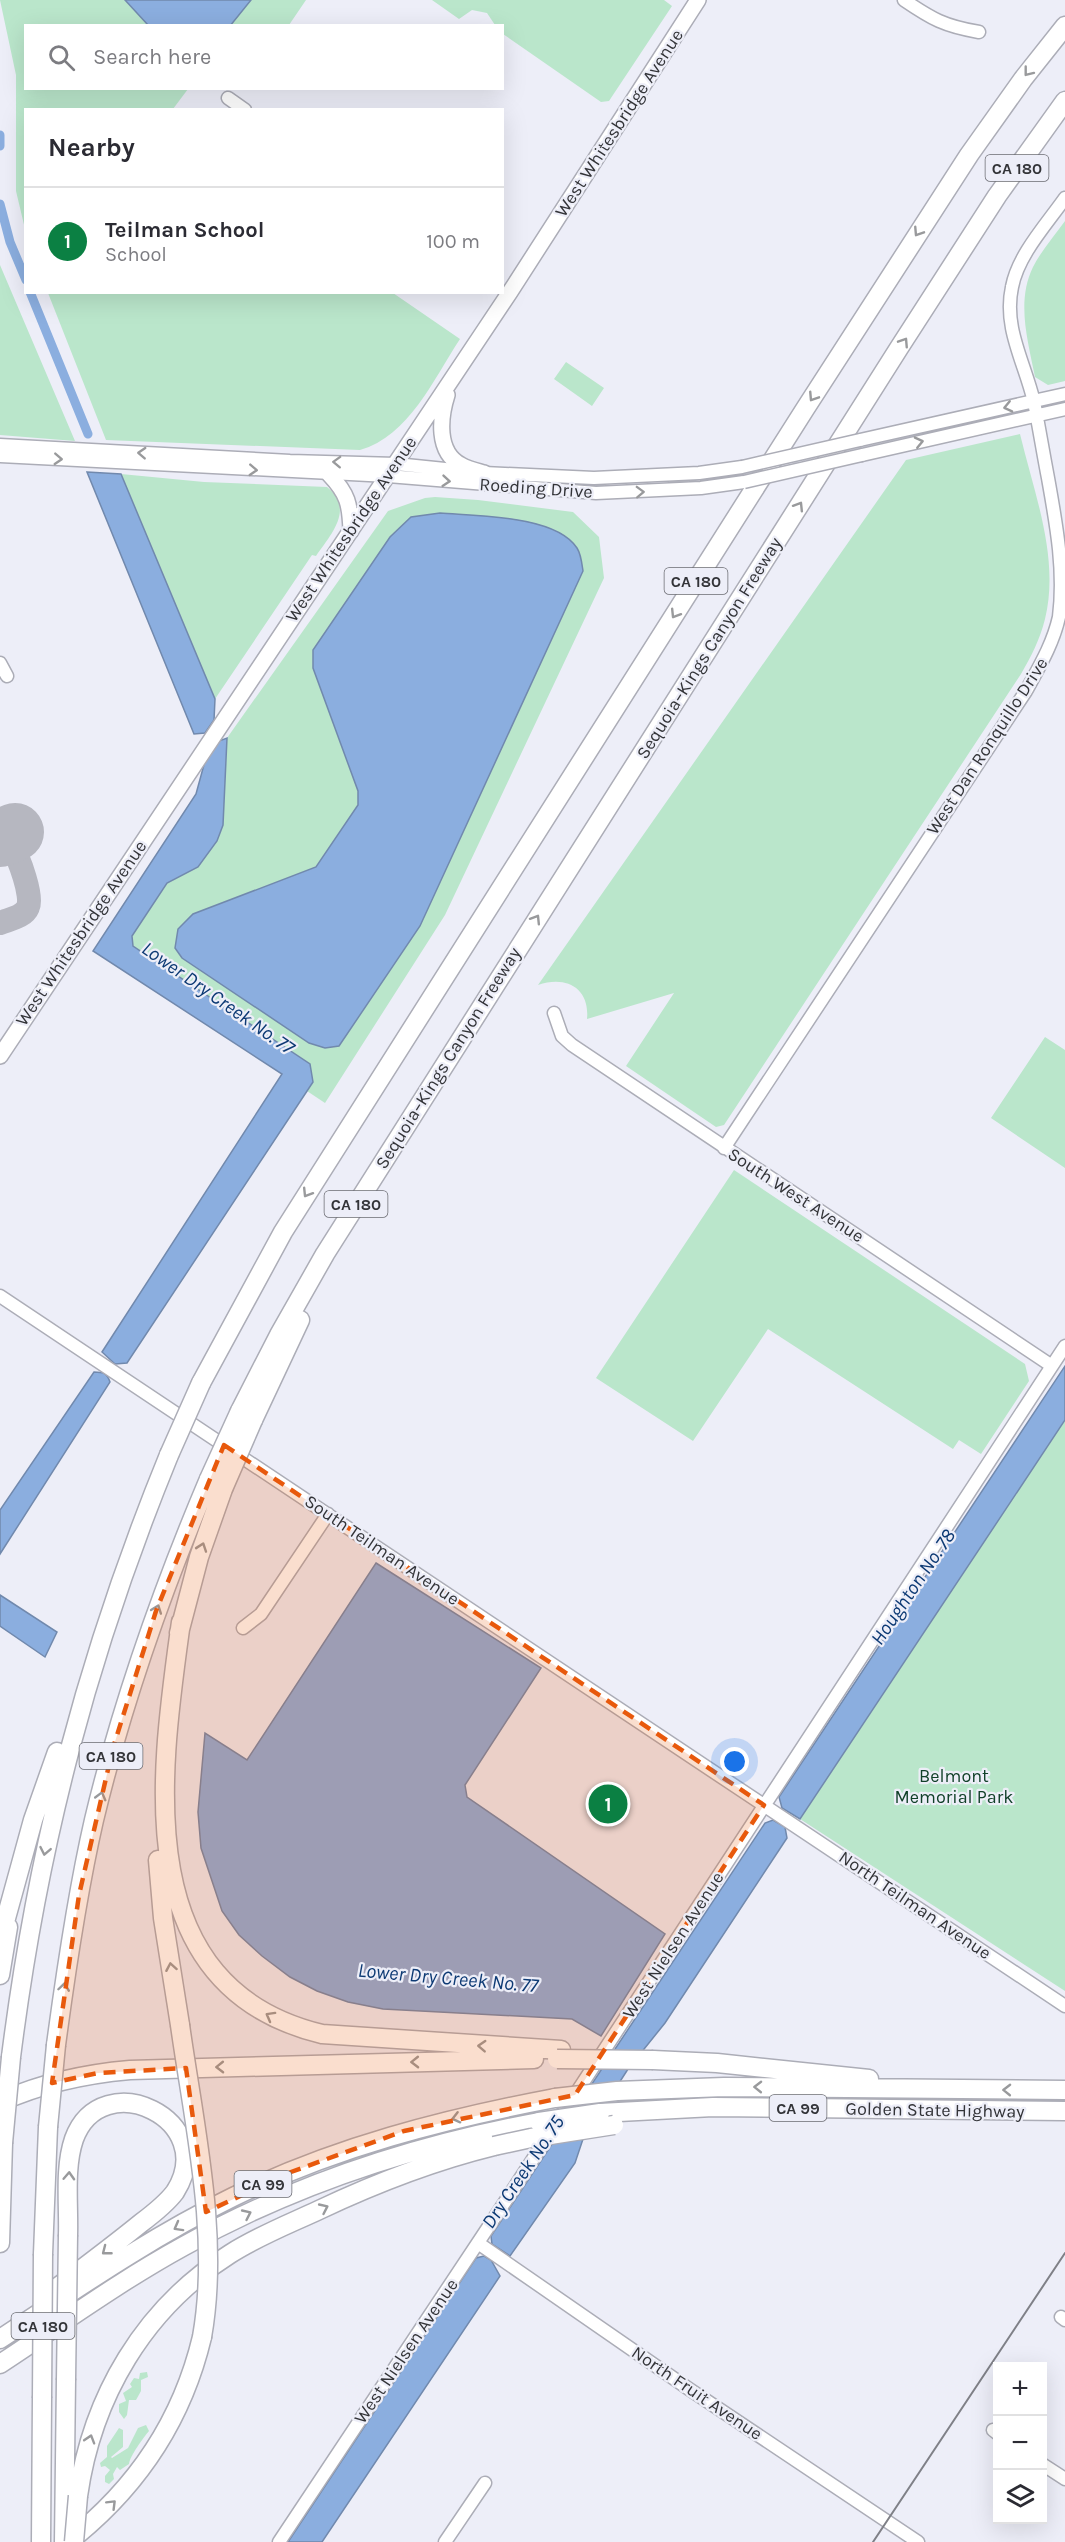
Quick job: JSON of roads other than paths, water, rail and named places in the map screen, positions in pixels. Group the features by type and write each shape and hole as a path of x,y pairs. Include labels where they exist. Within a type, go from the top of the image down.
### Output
{"highway":[{"name":"CA 180","path":"0,2243 3,2143 11,2057 29,1928 53,1807 76,1721 116,1593 201,1383 289,1223 811,399 969,155 1023,79 1065,26"},
{"name":"Sequoia–Kings Canyon Freeway","path":"216,1484 246,1416 316,1288 483,1004 991,206 1065,101"},
{"name":"CA 180","path":"41,2542 43,2254 48,2127 56,2045 79,1895 94,1821 113,1748 156,1611 216,1484"},
{"path":"66,2542 116,2500 149,2459 176,2414 187,2388 202,2337 209,2284 207,2228 163,1918 158,1825 161,1733 170,1671 216,1484"},
{"path":"0,1940 33,1820 116,1593"},
{"path":"181,1622 167,1730 164,1791 168,1854 174,1893 188,1929 200,1951 224,1982 266,2014 300,2029 322,2034 605,2059 717,2063 855,2076 921,2089"},
{"path":"0,1975 16,1878"},
{"path":"0,2102 45,2084 76,2076 130,2070 559,2054"},
{"name":"Golden State Highway","path":"0,2339 173,2229 234,2197 291,2172 404,2131 461,2116 555,2098 617,2091 724,2087 1065,2090"},
{"path":"0,2329 133,2230 162,2206 174,2192 184,2166 183,2147 176,2129 163,2116 148,2107 123,2103 106,2106 83,2124 71,2151 68,2235 66,2380 74,2542"},
{"name":"Golden State Highway","path":"607,2119 1065,2111"},
{"path":"66,2542 71,2500 92,2433 114,2380 149,2326 196,2279 221,2260 254,2240 375,2183 453,2156 607,2119"},
{"name":"CA 99","path":"0,2364 183,2246 297,2190 354,2169 451,2140 539,2122 607,2119"},
{"path":"0,2377 183,2246"}],"main road":[{"name":"West Whitesbridge Avenue","path":"506,290 698,0"},
{"name":"West Whitesbridge Avenue","path":"0,1056 392,470 504,294"},
{"path":"450,381 441,417 442,435 447,450 459,465 484,473"},
{"path":"329,474 341,486 348,500 351,531"}],"street":[{"path":"904,0 936,22 953,28 979,32"},
{"path":"228,98 242,108"},
{"name":"West Dan Ronquillo Drive","path":"724,1148 1026,691 1046,655 1058,618 1062,573 1060,545 1034,401 1010,326 1009,303 1012,285 1025,256 1065,198"},
{"name":"Roeding Drive","path":"0,456 329,474 392,470 594,478 699,473 742,467 1065,394"},
{"name":"Roeding Drive","path":"0,445 290,461 596,493 701,488 744,482 1065,409"},
{"path":"0,663 7,676"},
{"name":"South West Avenue","path":"555,1013 562,1036 572,1045 1052,1366"},
{"name":"South Teilman Avenue","path":"0,1296 764,1805"},
{"name":"West Nielsen Avenue","path":"279,2542 481,2246 764,1805 1065,1346"},
{"path":"243,1628 261,1614 328,1514"},
{"name":"North Teilman Avenue","path":"764,1805 1065,2006"},
{"name":"North Fruit Avenue","path":"481,2246 918,2542"},
{"path":"1047,2467 1065,2479"},
{"path":"446,2542 485,2483"}],"water":[{"path":"125,0 251,0 232,24 147,24"},
{"path":"87,472 121,474 215,699 214,720 205,733 194,734"},
{"path":"440,513 514,519 552,529 567,537 577,548 583,571 420,926 339,1046 325,1048 309,1043 182,958 175,948 178,929 193,914 316,867 358,805 358,791 313,668 313,650 390,537 411,517"},
{"path":"227,738 223,825 217,841 198,867 167,883 132,936 133,946 310,1064 313,1082 127,1363 115,1364 102,1352 282,1074 93,951 196,794 205,761 219,741"},
{"path":"1065,1366 1065,1420 800,1819 782,1808 779,1797"},
{"path":"94,1372 104,1374 110,1382 0,1554 0,1510"},
{"path":"376,1563 541,1668 465,1785 467,1797 665,1934 601,2036 572,2019 383,2009 348,2002 317,1991 290,1977 239,1935 222,1911 201,1848 198,1812 205,1733 247,1760"},
{"path":"0,1595 57,1632 45,1657 0,1626"},
{"path":"773,1820 785,1827 787,1838 665,2023 628,2069 583,2139 575,2163 510,2256 492,2244 491,2236 765,1823"},
{"path":"484,2256 491,2260 500,2276 322,2542 288,2542 476,2258"}],"waterway":[{"name":"Lower Dry Creek No. 77","path":"0,135 0,146"},
{"name":"Lower Dry Creek No. 77","path":"0,204 10,242 24,275"},
{"name":"Lower Dry Creek No. 77","path":"31,294 88,434"}],"railway":[{"path":"873,2542 1065,2253"}],"place":[{"name":"Teilman School","path":"608,1804"}],"water label":[{"name":"Houghton No. 78","path":"913,1587"},
{"name":"Dry Creek No. 75","path":"523,2172"}],"park label":[{"name":"Belmont Memorial Park","path":"954,1786"}]}
